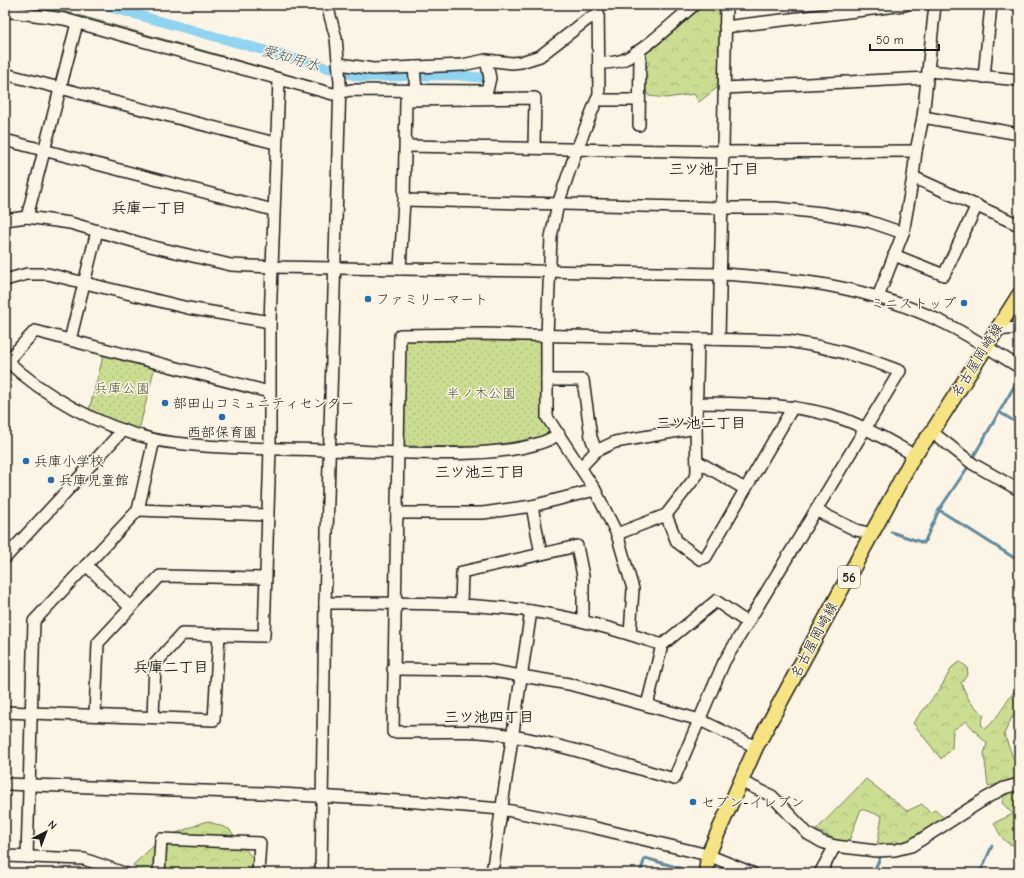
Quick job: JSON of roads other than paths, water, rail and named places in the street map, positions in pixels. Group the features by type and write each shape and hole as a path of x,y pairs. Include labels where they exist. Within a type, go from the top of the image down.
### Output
{"main road":[{"name":"名古屋岡崎線","path":"706,873 708,855 756,747 914,455 932,432 1019,295"}],"street":[{"path":"321,873 324,796 325,603 340,87 340,64 334,30 327,5"},
{"path":"599,63 612,63 625,59 636,52 694,5"},
{"path":"719,339 726,5"},
{"path":"725,27 905,5"},
{"path":"878,297 903,233 923,117 935,5"},
{"path":"984,77 991,5"},
{"path":"340,64 374,69 462,65 486,60 512,63 531,60 540,56 588,19 598,9"},
{"path":"598,9 600,94 577,148 558,204 551,237 547,335 547,417 595,490 617,534 633,589 630,634"},
{"path":"5,11 64,19 333,94 340,87 416,91 487,91 490,78 486,60"},
{"path":"26,217 78,24"},
{"path":"636,52 640,57 639,125"},
{"path":"414,67 416,91"},
{"path":"5,74 275,143"},
{"path":"725,88 928,74 1019,80"},
{"path":"153,717 155,664 182,634 264,636 270,449 269,392 273,210 279,80"},
{"path":"400,269 406,146 406,100 535,98 534,148"},
{"path":"598,98 602,100 639,100"},
{"path":"923,117 1019,134"},
{"path":"5,140 273,210"},
{"path":"406,146 577,148 724,152 916,151"},
{"path":"913,177 1019,225"},
{"path":"404,200 775,208 822,213 868,221 903,233"},
{"path":"894,255 944,275 977,205"},
{"path":"5,220 26,217 70,222 150,246 231,264 272,267 721,274 786,278 815,282 842,287 878,297 942,322 1019,367"},
{"path":"70,340 97,231"},
{"path":"5,280 17,276 36,274 62,277 188,308 270,322"},
{"path":"996,330 1019,328"},
{"path":"269,392 35,330 6,360 44,390 85,414 123,430 154,440 213,448 398,453 481,452 520,448 549,441 559,434"},
{"path":"400,335 547,335 698,340 719,339 788,341 828,347 875,361 900,371 724,662 674,780 558,746 511,736 456,732 393,732 400,335"},
{"path":"617,534 666,515 697,475 696,428 698,340"},
{"path":"547,380 583,380 591,437 596,451"},
{"path":"697,403 760,404 793,407 825,413 865,428 914,455"},
{"path":"666,515 677,542 700,559 706,557 793,407"},
{"path":"581,467 596,451 615,442 696,428"},
{"path":"5,558 123,430"},
{"path":"932,432 973,464 1019,490"},
{"path":"27,857 34,621 138,510 154,440"},
{"path":"696,461 745,488"},
{"path":"397,513 483,513 532,506 595,490"},
{"path":"532,506 541,554"},
{"path":"138,510 267,515"},
{"path":"816,511 856,530 872,534"},
{"path":"461,605 462,572 577,546 583,576 583,621"},
{"path":"86,565 130,607"},
{"path":"94,715 98,643 160,576 265,578"},
{"path":"648,705 662,646 716,601 748,623"},
{"path":"325,603 461,605 531,611 583,621 630,634 662,646"},
{"path":"492,873 520,675 531,611"},
{"path":"5,712 214,720 219,635"},
{"path":"393,670 487,670 569,684 700,720 756,747"},
{"path":"740,781 772,796 808,834 835,846 863,850 906,848 988,796 1004,788 1019,784"},
{"path":"5,784 215,790 417,802 501,810 592,827 708,855 752,873"},
{"path":"159,873 160,839 260,843 258,873"},
{"path":"820,873 835,846"},
{"path":"5,856 84,859 124,873"}],"waterway":[{"name":"愛知用水","path":"102,5 360,77 456,75 484,78"},
{"path":"972,459 1019,378"},
{"path":"999,412 1019,424"},
{"path":"891,532 924,543 939,510 970,464"},
{"path":"939,510 1019,561"},
{"path":"980,873 992,846"},
{"path":"640,873 645,858 683,869"},
{"path":"873,873 880,858"}],"place":[{"name":"ファミリーマート","path":"368,299"},
{"name":"ミニストップ","path":"964,303"},
{"name":"部田山コミュニティセンター","path":"165,403"},
{"name":"西部保育園","path":"222,417"},
{"name":"兵庫小学校","path":"26,461"},
{"name":"兵庫児童館","path":"51,480"},
{"name":"セブン-イレブン","path":"693,802"}],"district":[{"name":"三ツ池一丁目","path":"714,169"},
{"name":"兵庫一丁目","path":"149,208"},
{"name":"三ツ池二丁目","path":"701,423"},
{"name":"三ツ池三丁目","path":"480,472"},
{"name":"兵庫二丁目","path":"171,667"},
{"name":"三ツ池四丁目","path":"489,717"}],"park label":[{"name":"兵庫公園","path":"122,388"},
{"name":"半ノ木公園","path":"481,393"}]}
